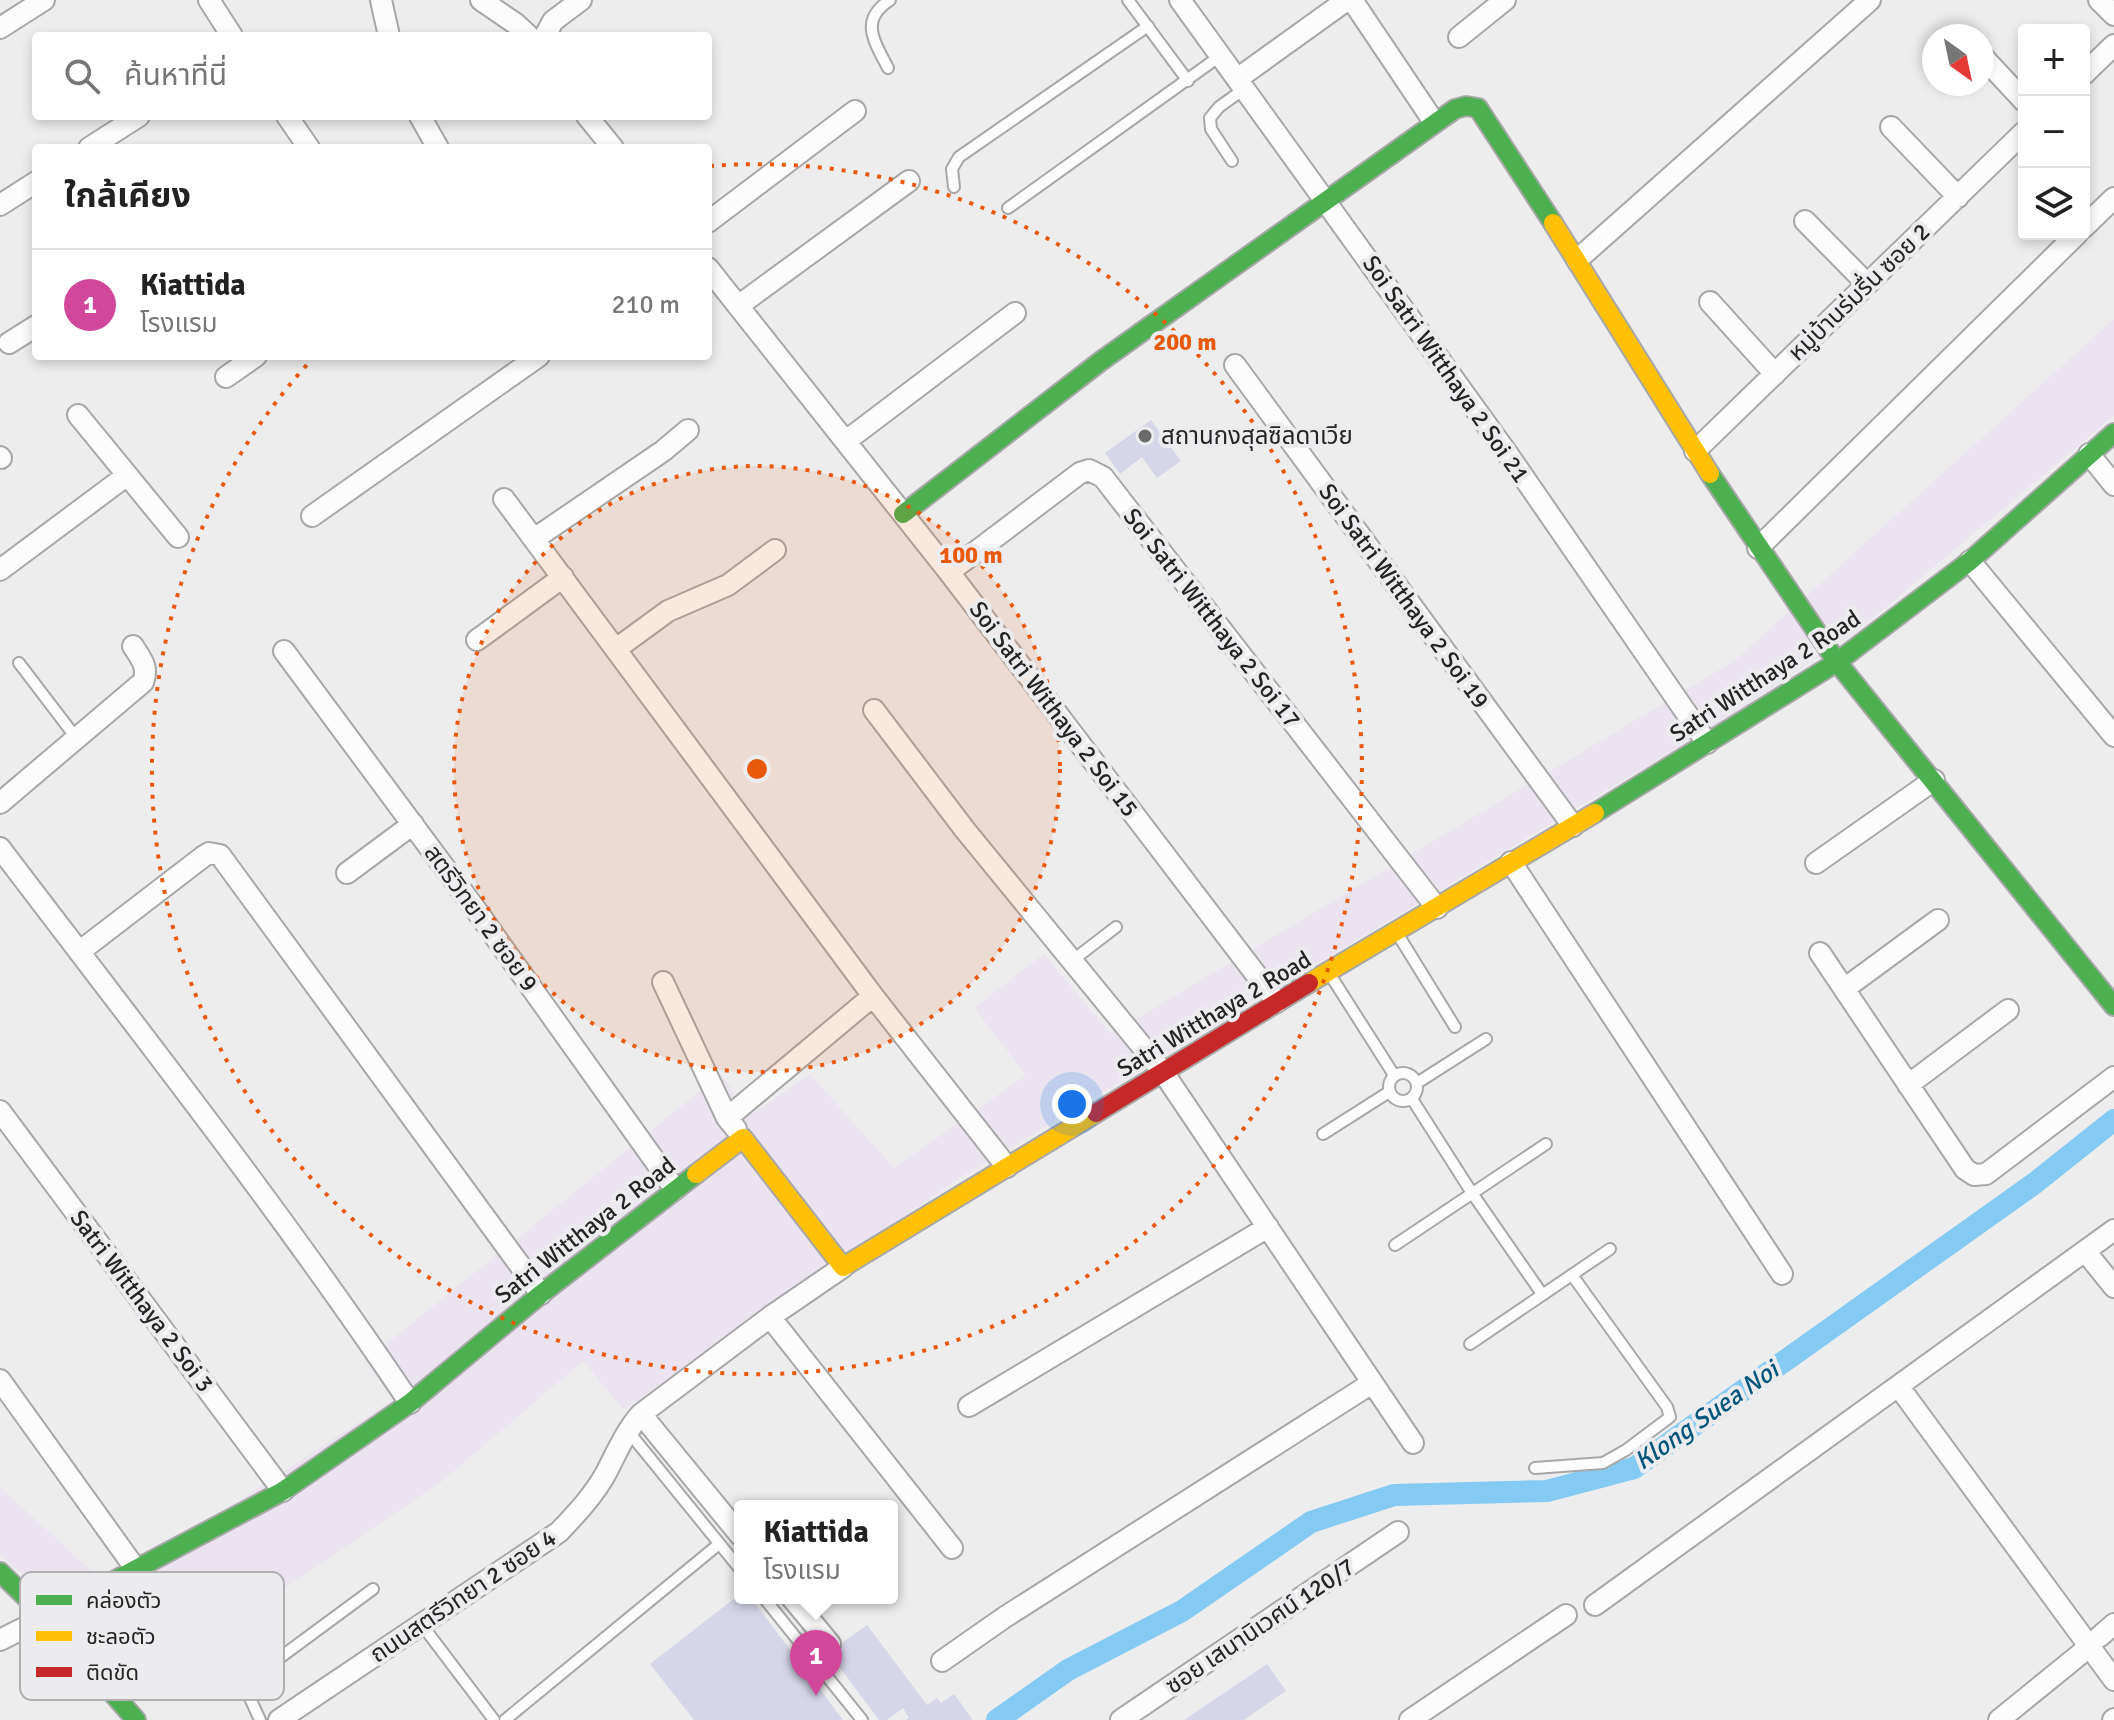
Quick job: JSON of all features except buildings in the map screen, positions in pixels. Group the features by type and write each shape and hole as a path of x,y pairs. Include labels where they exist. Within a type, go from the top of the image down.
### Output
{"street":[{"path":"0,28 44,0"},
{"path":"209,0 229,32"},
{"path":"381,0 388,32"},
{"path":"481,0 525,32"},
{"path":"547,32 553,21 581,0"},
{"name":"Soi Satri Witthaya 2 Soi 21","path":"1180,0 1516,466 1707,743"},
{"path":"1240,84 1350,0 1434,122"},
{"path":"1459,37 1505,0"},
{"path":"1577,260 1870,0"},
{"path":"2099,0 2114,15"},
{"path":"2090,68 2114,45"},
{"path":"1994,69 2019,96"},
{"path":"903,514 1101,361 1434,122 1462,106 1478,108 1695,451 1837,662 2114,1006"},
{"path":"712,219 855,111"},
{"path":"95,144 133,120"},
{"path":"290,120 306,144"},
{"path":"422,120 436,144"},
{"path":"590,120 610,144"},
{"path":"1891,127 1958,197"},
{"name":"หมู่บ้านร่มรื่น ซอย 2","path":"1695,451 2018,138"},
{"path":"738,306 909,181"},
{"path":"0,205 32,185"},
{"path":"2090,221 2114,198"},
{"path":"1805,221 1867,284"},
{"path":"1758,548 2071,240"},
{"name":"Soi Satri Withaya 2 Soi 15","path":"712,273 949,572 1277,1002"},
{"path":"1710,302 1775,374"},
{"path":"846,441 1015,313"},
{"path":"9,343 32,329"},
{"path":"226,377 250,360"},
{"path":"312,516 533,360"},
{"name":"Soi Satri Witthaya 2 Soi 19","path":"1235,365 1573,826"},
{"path":"78,415 178,537"},
{"path":"534,539 663,451 688,430"},
{"name":"Satri Witthaya 2 Road","path":"843,1267 1277,1002 1573,826 1837,662 1970,561 2114,433"},
{"path":"2089,454 2114,485"},
{"name":"Soi Satri Witthaya 2 Soi 17","path":"949,572 1080,473 1089,470 1096,473 1109,484 1437,908"},
{"path":"0,570 126,476"},
{"path":"504,499 873,996 1007,1167"},
{"path":"616,649 668,611 728,585 775,550"},
{"path":"1970,561 2114,736"},
{"path":"477,640 563,577"},
{"path":"0,803 143,682 147,673 145,665 133,646"},
{"name":"สตรีวิทยา 2 ซอย 9","path":"284,651 413,824 675,1189"},
{"path":"874,710 965,830 1163,1072 1413,1443"},
{"path":"1816,863 1934,780"},
{"path":"347,873 413,824"},
{"path":"0,848 239,1163 410,1403"},
{"path":"79,952 204,856 209,853 220,855 541,1294"},
{"path":"1511,862 1782,1274"},
{"path":"1844,989 1938,920"},
{"path":"1820,953 1965,1169 1974,1175 1986,1174 2114,1077"},
{"path":"663,982 727,1118 843,1267"},
{"path":"727,1118 873,996"},
{"path":"1908,1085 2008,1010"},
{"name":"Satri Witthaya 2 Soi 3","path":"0,1111 283,1491"},
{"name":"Satri Witthaya 2 Road","path":"128,1572 283,1491 410,1403 541,1294 743,1138"},
{"path":"969,1406 1268,1227"},
{"path":"1595,1605 2114,1230"},
{"path":"2085,1251 2114,1287"},
{"name":"ถนนสตรีวิทยา 2 ซอย 4","path":"279,1720 559,1532 605,1476 627,1430 641,1414 770,1317 843,1267"},
{"path":"770,1317 952,1548"},
{"path":"0,1380 135,1568"},
{"path":"942,1661 1005,1617 1372,1383"},
{"path":"1899,1387 2101,1636 2114,1680"},
{"path":"641,1414 734,1528"},
{"name":"ซอย เสนานิเวศน์ 120/7","path":"1121,1720 1398,1532"},
{"path":"0,1572 20,1592"},
{"path":"797,1604 830,1644"},
{"path":"1410,1720 1566,1615"},
{"path":"0,1640 20,1630"},
{"path":"1999,1720 2101,1636"},
{"path":"119,1700 136,1720"}],"lane":[{"path":"888,68 871,28 871,18 878,8 890,0"},
{"path":"1128,0 1188,81"},
{"path":"954,187 952,169 959,157 1148,26"},
{"path":"1008,208 1220,56"},
{"path":"1232,161 1211,129 1210,118 1240,84"},
{"path":"19,663 77,739"},
{"path":"1073,960 1116,927"},
{"path":"1396,932 1455,1027"},
{"path":"1329,972 1394,1075"},
{"path":"1417,1083 1486,1039"},
{"path":"1403,1072 1412,1075 1418,1092 1412,1099 1404,1102 1395,1100 1389,1092 1389,1083 1394,1075 1403,1072"},
{"path":"1323,1134 1389,1092"},
{"path":"1412,1099 1542,1294"},
{"path":"1395,1245 1546,1144"},
{"path":"1470,1344 1610,1249"},
{"path":"1535,1468 1603,1463 1670,1417 1667,1407 1572,1275"},
{"path":"627,1430 734,1562"},
{"path":"505,1720 719,1544"},
{"path":"284,1655 373,1589"},
{"path":"769,1604 862,1720"},
{"path":"422,1625 494,1720"},
{"path":"251,1700 260,1720"}],"shaded area":[{"path":"2114,319 2114,416 1854,634 1714,726 958,1179 624,1410 583,1361 441,1482 284,1588 284,1572 110,1572 215,1516 393,1400 365,1361 721,1074 750,1115 810,1074 894,1168 1026,1075 974,1008 1044,954 1111,1034 1734,661"},
{"path":"0,1487 92,1572 20,1572 0,1555"}],"waterway":[{"name":"Klong Suea Noi","path":"997,1720 1068,1670 1182,1611 1311,1522 1394,1495 1547,1491 1634,1468 2035,1183 2114,1120"}],"traffic: fast":[{"path":"903,514 1101,361 1455,109 1466,106 1478,108 1553,223"},
{"path":"1595,813 1837,662 1970,561 2114,433"},
{"path":"1710,474 1837,662 2114,1006"},
{"path":"131,1572 283,1491 410,1403 541,1294 696,1174"},
{"path":"0,1572 20,1592"},
{"path":"119,1700 136,1720"}],"traffic: slow":[{"path":"1553,223 1710,474"},
{"path":"1309,983 1595,813"},
{"path":"696,1174 743,1138 843,1267 1096,1113"}],"traffic: jam":[{"path":"1096,1113 1309,983"}],"place":[{"name":"สถานกงสุลซิลดาเวีย","path":"1145,436"},
{"name":"Kiattida","path":"816,1696"}]}
